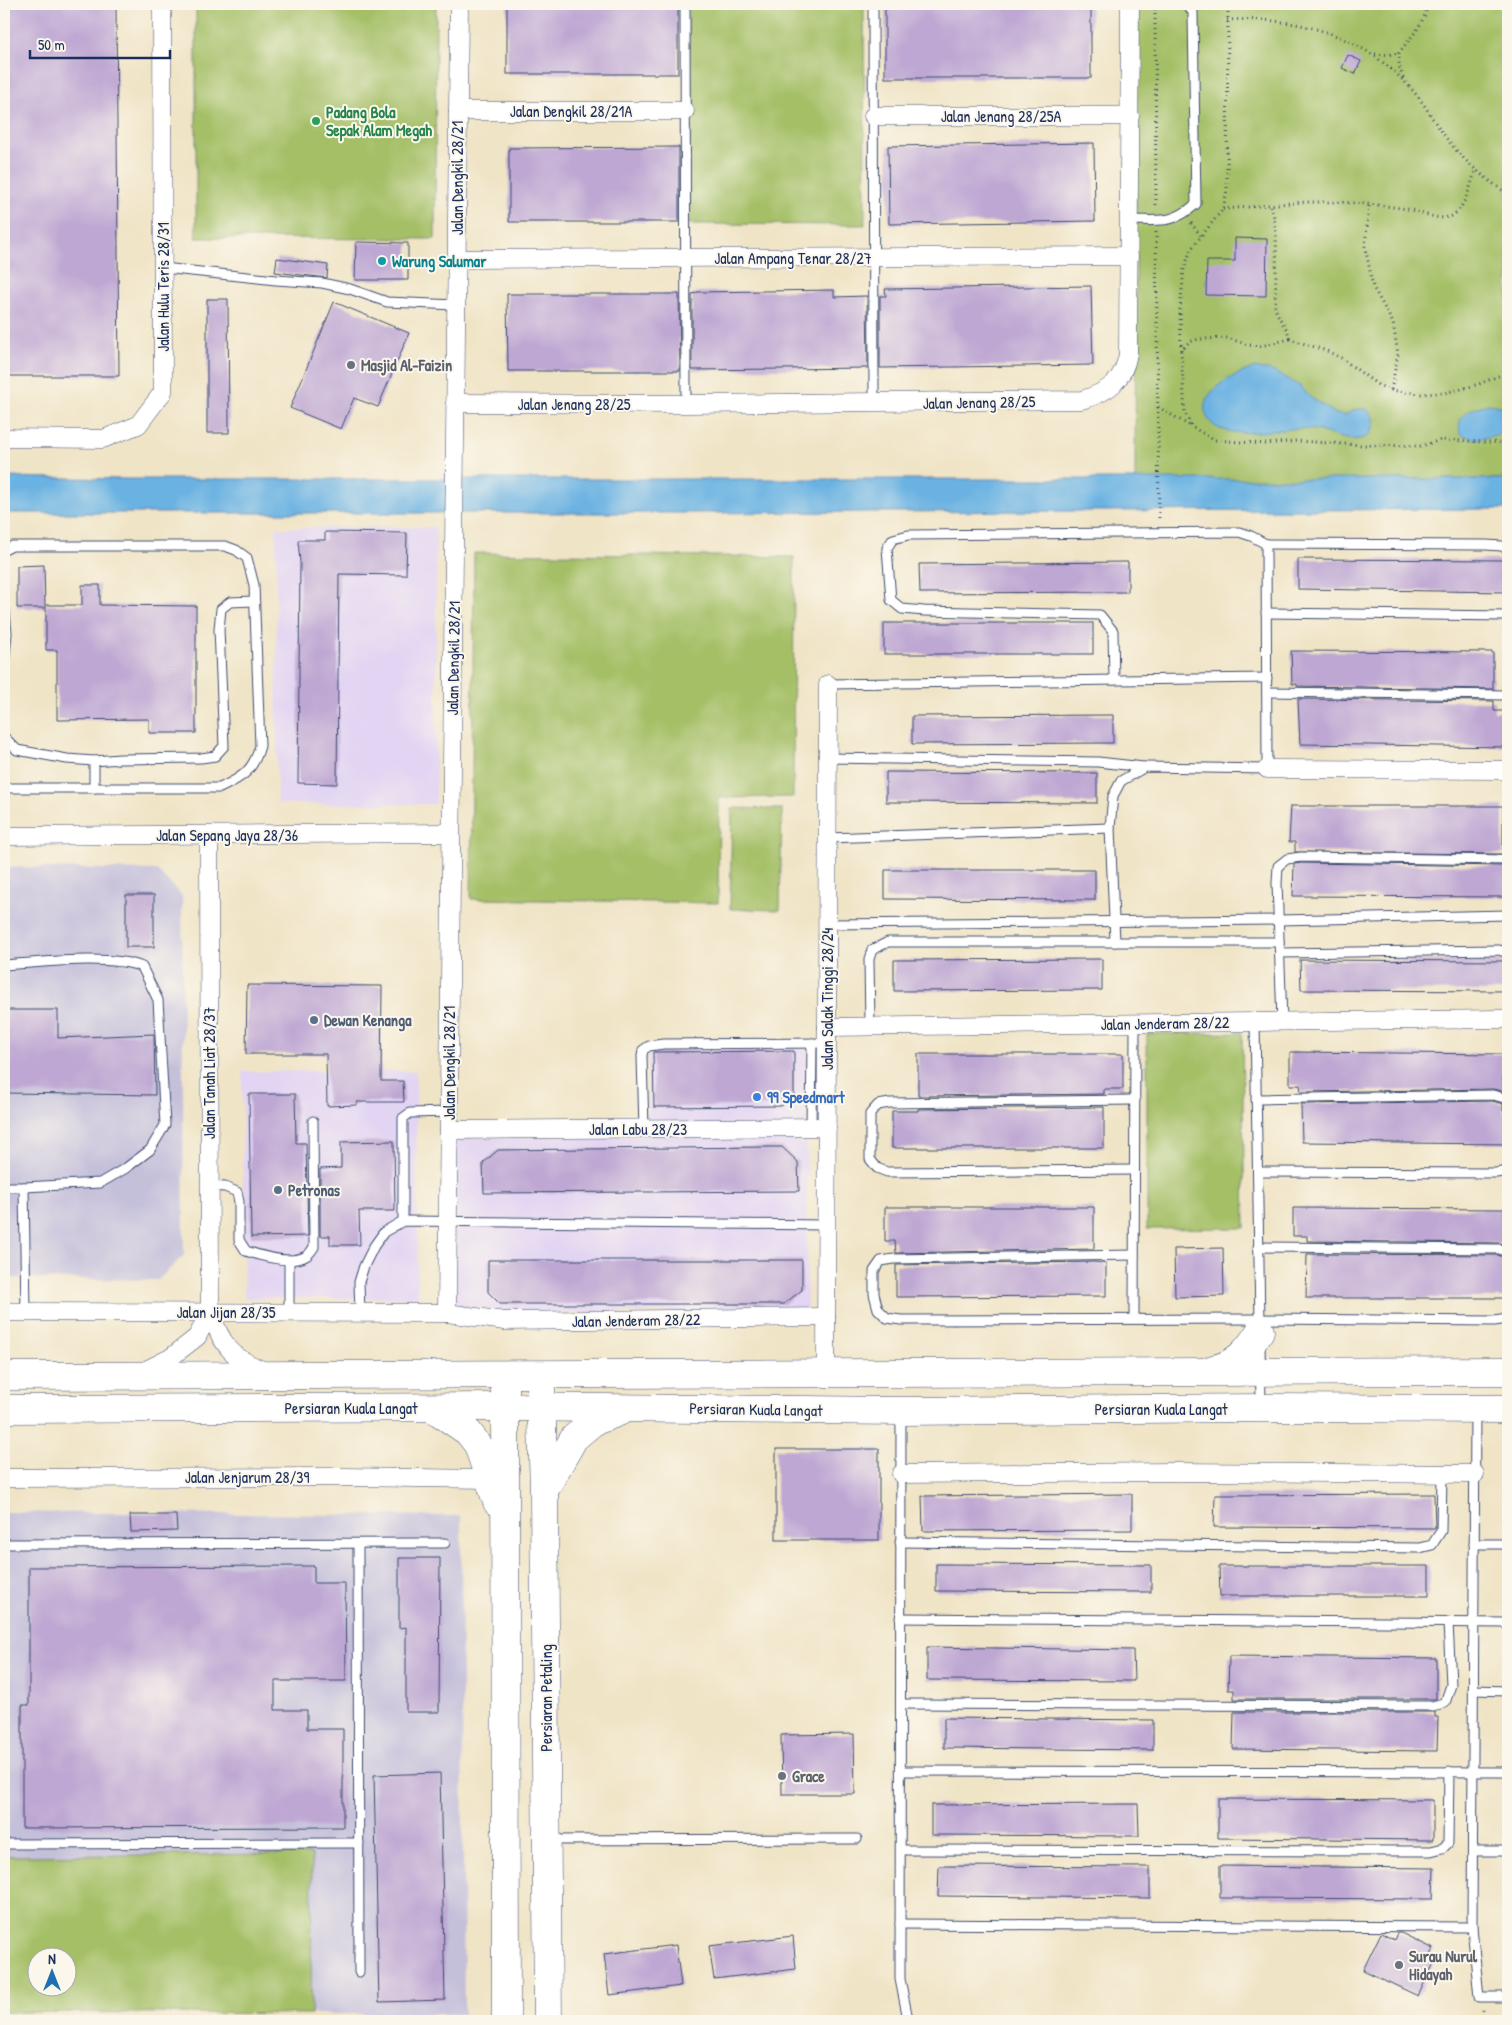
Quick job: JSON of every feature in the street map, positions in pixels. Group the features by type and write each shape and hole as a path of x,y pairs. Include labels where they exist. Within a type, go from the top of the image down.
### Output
{"main road":[{"path":"1199,1372 1224,1367 1240,1357 1260,1330 1271,1354 1290,1369 1309,1371"},
{"name":"Persiaran Kuala Langat","path":"4,1376 1508,1371"},
{"path":"504,1374 506,1529 506,2021"},
{"name":"Persiaran Petaling","path":"541,1374 544,1491 548,2021"},
{"name":"Persiaran Kuala Langat","path":"4,1409 505,1407 901,1411 1261,1408 1508,1409"},
{"path":"433,1408 473,1438 480,1449 506,1529"},
{"path":"544,1491 564,1453 583,1429 593,1422 630,1408"}],"street":[{"name":"Jalan Hulu Teris 28/31","path":"4,438 103,439 138,425 163,392 162,4"},
{"name":"Jalan Dengkil 28/21","path":"447,1313 459,4"},
{"name":"Jalan Jenang 28/25","path":"455,403 686,404 1082,400 1097,396 1111,388 1126,366 1128,354 1130,4"},
{"name":"Jalan Dengkil 28/21A","path":"458,111 685,111"},
{"name":"Jalan Jenang 28/25A","path":"873,116 1130,116"},
{"name":"Jalan Ampang Tenar 28/27","path":"456,259 1129,256"},
{"name":"Jalan Salak Tinggi 28/24","path":"826,1373 826,1225 819,1127 827,924 828,684"},
{"path":"1267,769 1508,770"},
{"name":"Jalan Sepang Jaya 28/36","path":"4,836 451,833"},
{"name":"Jalan Tanah Liat 28/37","path":"209,835 210,1312"},
{"name":"Jalan Jenderam 28/22","path":"822,1037 870,1026 1506,1017"},
{"name":"Jalan Labu 28/23","path":"449,1130 819,1127"},
{"name":"Jalan Jijan 28/35","path":"4,1312 447,1313"},
{"path":"210,1312 219,1337 227,1348 248,1365 274,1375"},
{"path":"134,1376 154,1367 182,1350 197,1337 210,1312"},
{"name":"Jalan Jenderam 28/22","path":"447,1313 505,1321 826,1317"},
{"path":"901,1474 1176,1472 1475,1474"},
{"name":"Jalan Jenjarum 28/39","path":"4,1478 343,1477 490,1479"}],"lane":[{"path":"685,4 686,404"},
{"path":"873,4 874,403"},
{"path":"1129,220 1172,220 1184,214 1196,204 1194,12 1186,4"},
{"path":"163,268 322,283 350,289 387,302 456,305"},
{"path":"1114,680 1113,631 1100,615 902,609 891,600 887,548 893,539 908,535 1239,532 1266,544 1486,545 1502,546 1508,550"},
{"path":"828,758 1098,762 1145,767 1267,769 1266,544"},
{"path":"4,550 12,546 225,546 236,550 247,558 254,585 260,746 252,767 243,776 220,788 4,788"},
{"path":"4,737 17,750 67,759 94,761 215,756 224,746 219,630 221,609 230,602 254,602"},
{"path":"4,612 7,633 4,667"},
{"path":"1266,613 1508,616"},
{"path":"828,684 1267,678"},
{"path":"1267,692 1508,695"},
{"path":"94,761 94,788"},
{"path":"1115,942 1110,828 1113,796 1121,782 1145,767"},
{"path":"828,838 1110,828"},
{"path":"1282,1021 1278,866 1287,860 1301,857 1508,860"},
{"path":"827,924 1279,920 1508,914"},
{"path":"870,1026 869,959 872,950 888,942 1279,942"},
{"path":"1280,953 1499,950 1508,953"},
{"path":"4,965 78,961 131,963 142,967 158,1000 165,1125 150,1150 126,1168 100,1183 4,1187"},
{"path":"1255,1022 1261,1408"},
{"path":"1134,1318 1135,1023"},
{"path":"644,1129 642,1056 644,1050 649,1046 822,1037"},
{"path":"1256,1099 1493,1095 1508,1099"},
{"path":"1134,1170 887,1172 877,1168 870,1159 870,1114 878,1105 890,1102 1135,1100"},
{"path":"403,1221 403,1118 410,1113 449,1112"},
{"path":"209,1186 225,1187 237,1192 240,1202 240,1240 246,1251 269,1259 288,1260 306,1256 314,1247 313,1121"},
{"path":"1258,1172 1496,1173 1508,1171"},
{"path":"24,1187 26,1312"},
{"path":"360,1313 359,1282 364,1266 374,1246 384,1232 403,1221 826,1225"},
{"path":"1258,1247 1500,1249 1508,1252"},
{"path":"1134,1255 894,1259 881,1261 874,1271 874,1294 878,1309 887,1318 901,1320 1134,1318 1260,1330 1508,1319"},
{"path":"288,1260 290,1312"},
{"path":"1475,1410 1472,1927 1479,1997 1508,1997"},
{"path":"901,1411 900,1979 910,2021"},
{"path":"900,1542 1420,1548 1432,1546 1441,1531 1442,1475"},
{"path":"4,1544 445,1543"},
{"path":"358,1544 359,1972"},
{"path":"1474,1544 1508,1544"},
{"path":"900,1618 1508,1622"},
{"path":"901,1704 1432,1706 1445,1703 1451,1685 1448,1622"},
{"path":"1474,1690 1508,1691"},
{"path":"901,1771 1508,1772"},
{"path":"901,1850 1431,1851 1443,1848 1448,1843 1449,1771"},
{"path":"547,1840 857,1839"},
{"path":"4,1844 359,1843"},
{"path":"1472,1851 1508,1851"},
{"path":"900,1924 1472,1927"}],"path":[{"path":"1192,427 1185,414 1180,310 1184,269 1191,249 1223,209 1227,190 1228,4"},
{"path":"1404,81 1399,66 1399,53 1425,15 1428,4"},
{"path":"1227,20 1249,19 1308,26 1342,38 1374,54 1404,81 1451,145 1486,179 1508,194"},
{"path":"1374,54 1388,55 1399,53"},
{"path":"1223,209 1326,202 1408,210 1436,217 1449,217 1458,212 1464,202 1474,177 1475,168"},
{"path":"1271,206 1276,229 1275,308 1278,318 1288,331 1290,339"},
{"path":"1369,206 1365,246 1373,287 1393,323 1398,354 1391,390"},
{"path":"1181,351 1189,342 1199,338 1228,338 1248,345 1261,346 1290,339 1327,351 1341,358 1378,385 1391,390 1413,394 1443,393 1479,384 1508,372"},
{"path":"1158,407 1215,440 1266,444 1297,441 1422,446 1441,440 1508,443"},
{"path":"1158,467 1159,524"}],"shaded area":[{"path":"436,527 436,804 277,804 276,528"},
{"path":"4,867 157,870 182,896 184,1255 158,1280 4,1278"},
{"path":"807,1047 807,1310 504,1314 454,1306 456,1138 648,1135 648,1058 651,1050 662,1048"},
{"path":"242,1071 416,1071 418,1298 244,1298"},
{"path":"4,1512 461,1516 464,2014 311,2014 312,1854 4,1856"}],"green space":[{"name":"Padang Bola Sepak Alam Megah","path":"196,4 436,4 435,239 196,238"},
{"path":"688,4 864,4 865,225 689,224"},
{"path":"1137,4 1508,4 1508,479 1135,480"},
{"path":"474,553 794,557 793,797 719,798 718,903 471,899"},
{"path":"732,808 782,809 780,910 730,909"},
{"path":"1242,1033 1245,1228 1147,1229 1147,1034"},
{"path":"312,1854 311,2014 4,2012 4,1856"}],"water":[{"path":"1253,368 1273,371 1300,386 1310,397 1336,414 1345,415 1356,409 1367,409 1375,420 1370,432 1363,438 1347,439 1308,429 1238,432 1224,430 1214,425 1207,417 1205,410 1205,403 1213,390 1226,381"},
{"path":"1488,404 1508,407 1508,432 1480,439 1460,434 1459,427 1462,417 1470,410"},
{"path":"4,477 127,479 1508,479 1508,509 678,513 4,513"}],"building":[{"path":"4,4 116,4 119,376 4,376"},
{"path":"507,4 678,4 678,74 507,74"},
{"path":"885,4 1091,4 1091,78 885,78"},
{"path":"1348,55 1361,61 1355,74 1342,68"},
{"path":"1094,143 1095,221 889,224 888,146"},
{"path":"679,147 679,222 509,222 509,148"},
{"path":"1235,238 1267,239 1266,296 1206,295 1207,261 1235,261"},
{"name":"Warung Salumar","path":"356,242 408,243 408,280 355,280"},
{"path":"277,258 328,265 327,278 275,272"},
{"path":"1091,286 1093,365 880,368 880,296 886,296 885,289"},
{"path":"834,290 834,297 867,296 868,368 692,370 692,294 697,292"},
{"path":"507,294 679,294 680,371 508,371"},
{"path":"207,299 228,299 229,433 207,433"},
{"name":"Masjid Al-Faizin","path":"334,302 409,333 378,407 354,398 341,429 290,408"},
{"path":"325,532 407,533 406,575 339,574 337,784 298,783 300,562 298,540 325,540"},
{"path":"1298,559 1508,560 1508,592 1298,589"},
{"path":"1128,562 1128,592 920,593 919,564"},
{"path":"44,565 45,608 17,608 17,566"},
{"path":"82,585 100,585 100,605 196,606 196,733 149,733 149,719 57,720 57,650 46,650 46,605 82,605"},
{"path":"884,623 1093,623 1093,654 884,654"},
{"path":"1291,651 1493,652 1493,689 1297,686 1297,684 1292,684"},
{"path":"1298,699 1494,701 1494,711 1508,711 1508,747 1300,744"},
{"path":"1113,715 1113,743 912,744 912,716"},
{"path":"886,772 1097,773 1097,803 886,802"},
{"path":"1291,806 1503,806 1503,854 1295,852 1295,842 1289,842"},
{"path":"1294,864 1508,866 1508,897 1293,896"},
{"path":"885,870 1095,870 1095,900 885,899"},
{"path":"126,895 154,895 154,947 126,947"},
{"path":"1102,959 1102,990 894,991 894,960"},
{"path":"1300,960 1508,961 1508,991 1301,990"},
{"name":"Dewan Kenanga","path":"247,985 382,986 381,1081 403,1081 404,1102 357,1102 357,1105 327,1106 326,1054 246,1054"},
{"path":"4,1010 58,1010 58,1038 154,1034 155,1095 4,1093"},
{"path":"794,1051 794,1097 781,1106 654,1107 653,1052"},
{"path":"1290,1052 1503,1054 1503,1091 1493,1089 1301,1092 1300,1085 1290,1085"},
{"path":"918,1054 1123,1054 1123,1089 1104,1089 1104,1094 918,1096"},
{"name":"Petronas","path":"249,1094 295,1094 296,1143 306,1143 308,1236 251,1237"},
{"path":"1492,1101 1503,1104 1503,1111 1508,1111 1508,1144 1302,1142 1301,1104"},
{"path":"1104,1107 1104,1148 892,1148 892,1111 918,1111 918,1109"},
{"path":"394,1141 395,1211 359,1211 360,1245 330,1245 330,1236 320,1236 320,1169 341,1168 341,1142"},
{"path":"782,1147 798,1162 799,1191 484,1193 483,1163 498,1150"},
{"path":"885,1207 1094,1207 1094,1249 896,1253 895,1241 885,1241"},
{"path":"1293,1208 1504,1209 1505,1245 1500,1243 1307,1241 1307,1236 1293,1236"},
{"path":"1223,1248 1224,1296 1175,1297 1174,1249"},
{"path":"1307,1254 1498,1255 1506,1259 1506,1266 1508,1266 1508,1298 1306,1298"},
{"path":"488,1260 802,1260 802,1290 784,1304 500,1304 488,1292"},
{"path":"1106,1263 1106,1296 896,1297 896,1265"},
{"path":"776,1449 879,1449 879,1540 776,1540"},
{"path":"1132,1494 1132,1530 923,1531 922,1496"},
{"path":"1434,1494 1435,1528 1214,1527 1215,1495"},
{"path":"130,1515 176,1515 177,1531 131,1532"},
{"path":"399,1558 440,1558 439,1712 406,1712 406,1627 399,1628"},
{"path":"936,1564 1151,1565 1151,1592 936,1591"},
{"path":"314,1566 314,1583 345,1583 346,1681 275,1681 275,1710 307,1710 307,1729 343,1729 343,1827 22,1828 22,1705 29,1705 29,1567"},
{"path":"1219,1566 1429,1566 1429,1596 1220,1596"},
{"path":"927,1647 1133,1650 1134,1681 927,1680"},
{"path":"1229,1656 1436,1658 1436,1699 1234,1699 1234,1690 1228,1690"},
{"path":"1234,1712 1435,1712 1435,1717 1438,1717 1437,1751 1233,1749"},
{"path":"944,1718 1153,1720 1153,1750 944,1748"},
{"path":"854,1734 855,1794 782,1794 781,1735"},
{"path":"440,1773 445,2000 379,2002 374,1775"},
{"path":"1218,1799 1433,1800 1433,1840 1218,1838"},
{"path":"1138,1804 1139,1836 931,1835 931,1805"},
{"path":"939,1866 1150,1867 1150,1898 938,1896"},
{"path":"1220,1866 1434,1868 1433,1899 1220,1898"},
{"name":"Surau Nurul Hidayah","path":"1381,1933 1394,1940 1397,1933 1401,1933 1434,1949 1430,1957 1436,1959 1418,1996 1363,1970"},
{"path":"793,1936 796,1969 714,1979 709,1946"},
{"path":"676,1945 681,1986 609,1995 604,1954"}],"place":[{"name":"Padang Bola Sepak Alam Megah","path":"316,121"},
{"name":"Warung Salumar","path":"382,261"},
{"name":"Masjid Al-Faizin","path":"351,365"},
{"name":"Dewan Kenanga","path":"314,1020"},
{"name":"99 Speedmart","path":"757,1097"},
{"name":"Petronas","path":"278,1190"},
{"name":"Grace","path":"782,1776"},
{"name":"Surau Nurul Hidayah","path":"1399,1965"}]}
